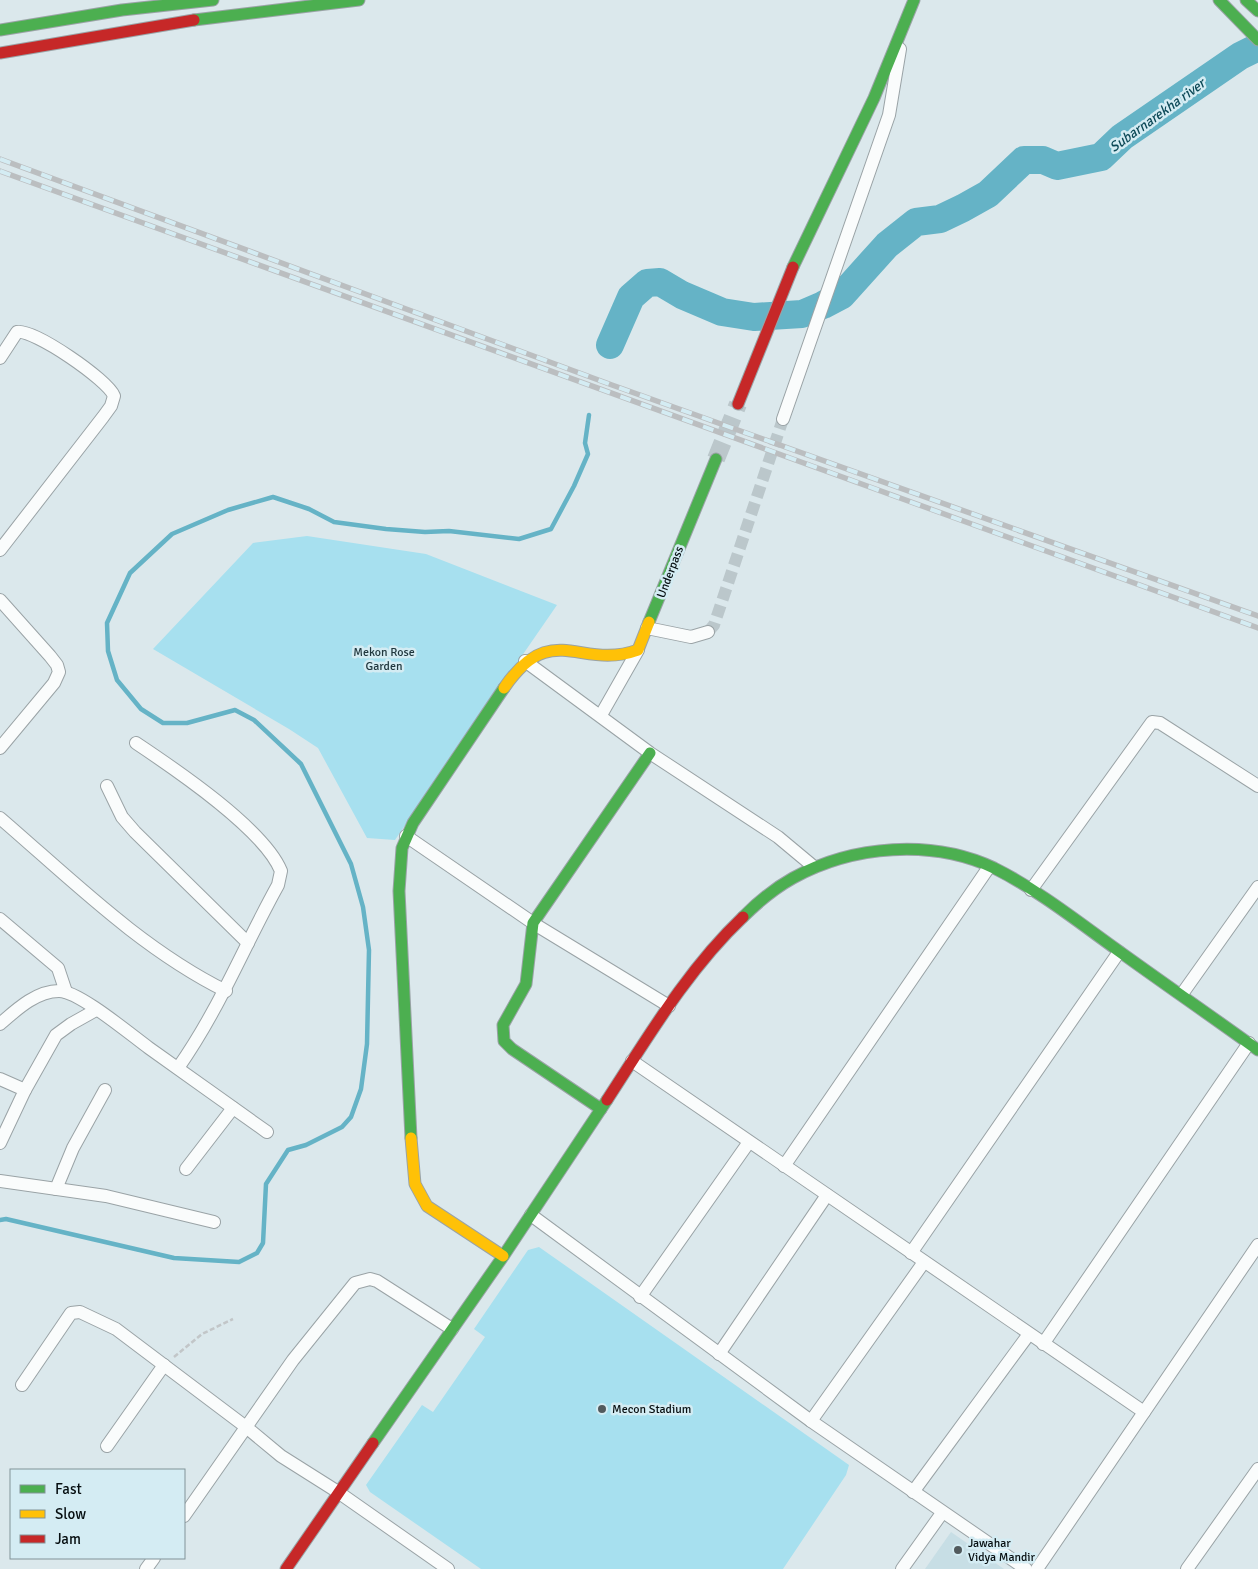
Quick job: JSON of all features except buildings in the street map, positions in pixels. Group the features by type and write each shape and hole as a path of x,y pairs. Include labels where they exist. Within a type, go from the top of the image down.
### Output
{"street":[{"path":"0,30 122,10 213,0"},
{"path":"0,52 100,33 270,9 359,0"},
{"path":"738,404 787,279 902,34 914,0"},
{"path":"1218,0 1258,40"},
{"path":"1246,0 1258,12"},
{"path":"784,419 889,115 902,34"},
{"path":"0,358 17,332 26,332 59,350 103,382 114,396 103,417 0,550"},
{"name":"Underpass","path":"638,650 716,459"},
{"path":"0,600 57,664 59,672 54,683 0,748"},
{"path":"647,628 690,638 708,632"},
{"path":"503,1256 427,1206 415,1184 408,1098 399,891 400,864 406,836 423,807 517,669 525,661 539,652 548,650 580,650 626,656 638,650"},
{"path":"601,715 638,650"},
{"path":"525,661 650,752 778,837 814,867"},
{"path":"1031,890 1152,722 1160,723 1258,786"},
{"path":"136,743 242,822 278,864 281,877 226,991 202,1034 178,1068"},
{"path":"601,1109 504,1041 503,1025 526,984 533,923 650,752"},
{"path":"108,786 122,817 135,832 248,943"},
{"path":"0,818 127,926 191,973 226,991"},
{"path":"406,836 533,923 668,1006"},
{"path":"286,1569 531,1215 668,1006 720,938 773,890 814,867 861,855 889,851 920,850 947,853 989,867 1031,890 1182,994 1253,1047 1044,1344"},
{"path":"784,1166 989,867"},
{"path":"1182,994 1258,887"},
{"path":"0,919 47,956 58,968 66,992"},
{"path":"911,1253 1119,952"},
{"path":"0,1024 16,1010 37,997 54,992 66,992 96,1010 267,1132"},
{"path":"0,1143 25,1090 56,1036 70,1024 96,1010"},
{"path":"632,1061 1144,1412"},
{"path":"0,1079 25,1090"},
{"path":"56,1189 73,1148 105,1090"},
{"path":"186,1170 233,1108"},
{"path":"640,1297 749,1142"},
{"path":"0,1181 149,1205 214,1222"},
{"path":"719,1354 827,1195"},
{"path":"531,1215 811,1421 942,1513 1026,1569"},
{"path":"1036,1569 1258,1245"},
{"path":"811,1421 924,1262"},
{"path":"185,1515 322,1321 349,1289 360,1280 370,1279 377,1281 452,1329"},
{"path":"22,1385 67,1318 75,1311 86,1314 116,1330 164,1365 246,1427 280,1456 338,1492 448,1569"},
{"path":"913,1492 1028,1334"},
{"path":"107,1446 164,1365"},
{"path":"1187,1569 1258,1469"},
{"path":"902,1569 942,1513"}],"path":[{"path":"164,1365 202,1334 233,1319"}],"shaded area":[{"name":"Jawahar Vidya Mandir","path":"951,1532 1004,1569 925,1569"}],"green space":[{"name":"Mekon Rose Garden","path":"307,536 426,554 557,605 395,840 367,838 318,748 153,649 253,543"},
{"name":"Mecon Stadium","path":"539,1247 849,1465 846,1475 783,1569 481,1569 370,1492 366,1485 422,1405 433,1412 485,1337 474,1329 528,1250"}],"waterway":[{"name":"Subarnarekha river","path":"610,345 631,297 647,283 660,282 682,295 722,312 754,317 802,314 823,305 842,295 887,245 916,222 940,219 988,194 1024,160 1043,160 1057,166 1101,157 1122,137 1240,56 1258,47"},
{"path":"0,1220 6,1219 174,1258 239,1262 257,1253 263,1243 266,1184 288,1150 306,1145 342,1127 351,1117 361,1089 367,1044 369,950 363,907 351,864 301,764 254,720 235,710 187,723 163,723 141,709 117,680 108,651 107,623 130,573 172,534 228,510 273,497 309,509 334,522 386,529 425,532 449,531 519,539 551,529 574,486 588,454 585,443 589,415"}],"tunnel":[{"path":"716,459 738,404"},
{"path":"708,632 714,625 783,419"}],"railway":[{"path":"0,159 612,385 1258,616"},
{"path":"0,171 1258,628"}],"traffic: fast":[{"path":"0,30 122,10 213,0"},
{"path":"194,20 359,0"},
{"path":"793,267 874,98 914,0"},
{"path":"1219,0 1258,40"},
{"path":"1246,0 1258,11"},
{"path":"649,622 716,459"},
{"path":"411,1138 399,891 402,848 413,823 504,688"},
{"path":"601,1109 512,1049 504,1041 503,1025 526,984 533,923 650,753"},
{"path":"743,917 786,882 816,867 841,858 893,850 919,850 945,853 970,859 994,868 1042,896 1258,1050"},
{"path":"373,1443 502,1258 607,1100"}],"traffic: slow":[{"path":"504,688 521,667 537,655 552,651 618,655 638,650 649,622"},
{"path":"411,1138 415,1184 427,1206 503,1256"}],"traffic: jam":[{"path":"0,53 194,20"},
{"path":"738,404 793,267"},
{"path":"607,1100 687,981 723,937 743,917"},
{"path":"286,1569 373,1443"}],"place":[{"name":"Mecon Stadium","path":"602,1409"},
{"name":"Jawahar Vidya Mandir","path":"958,1550"}]}
